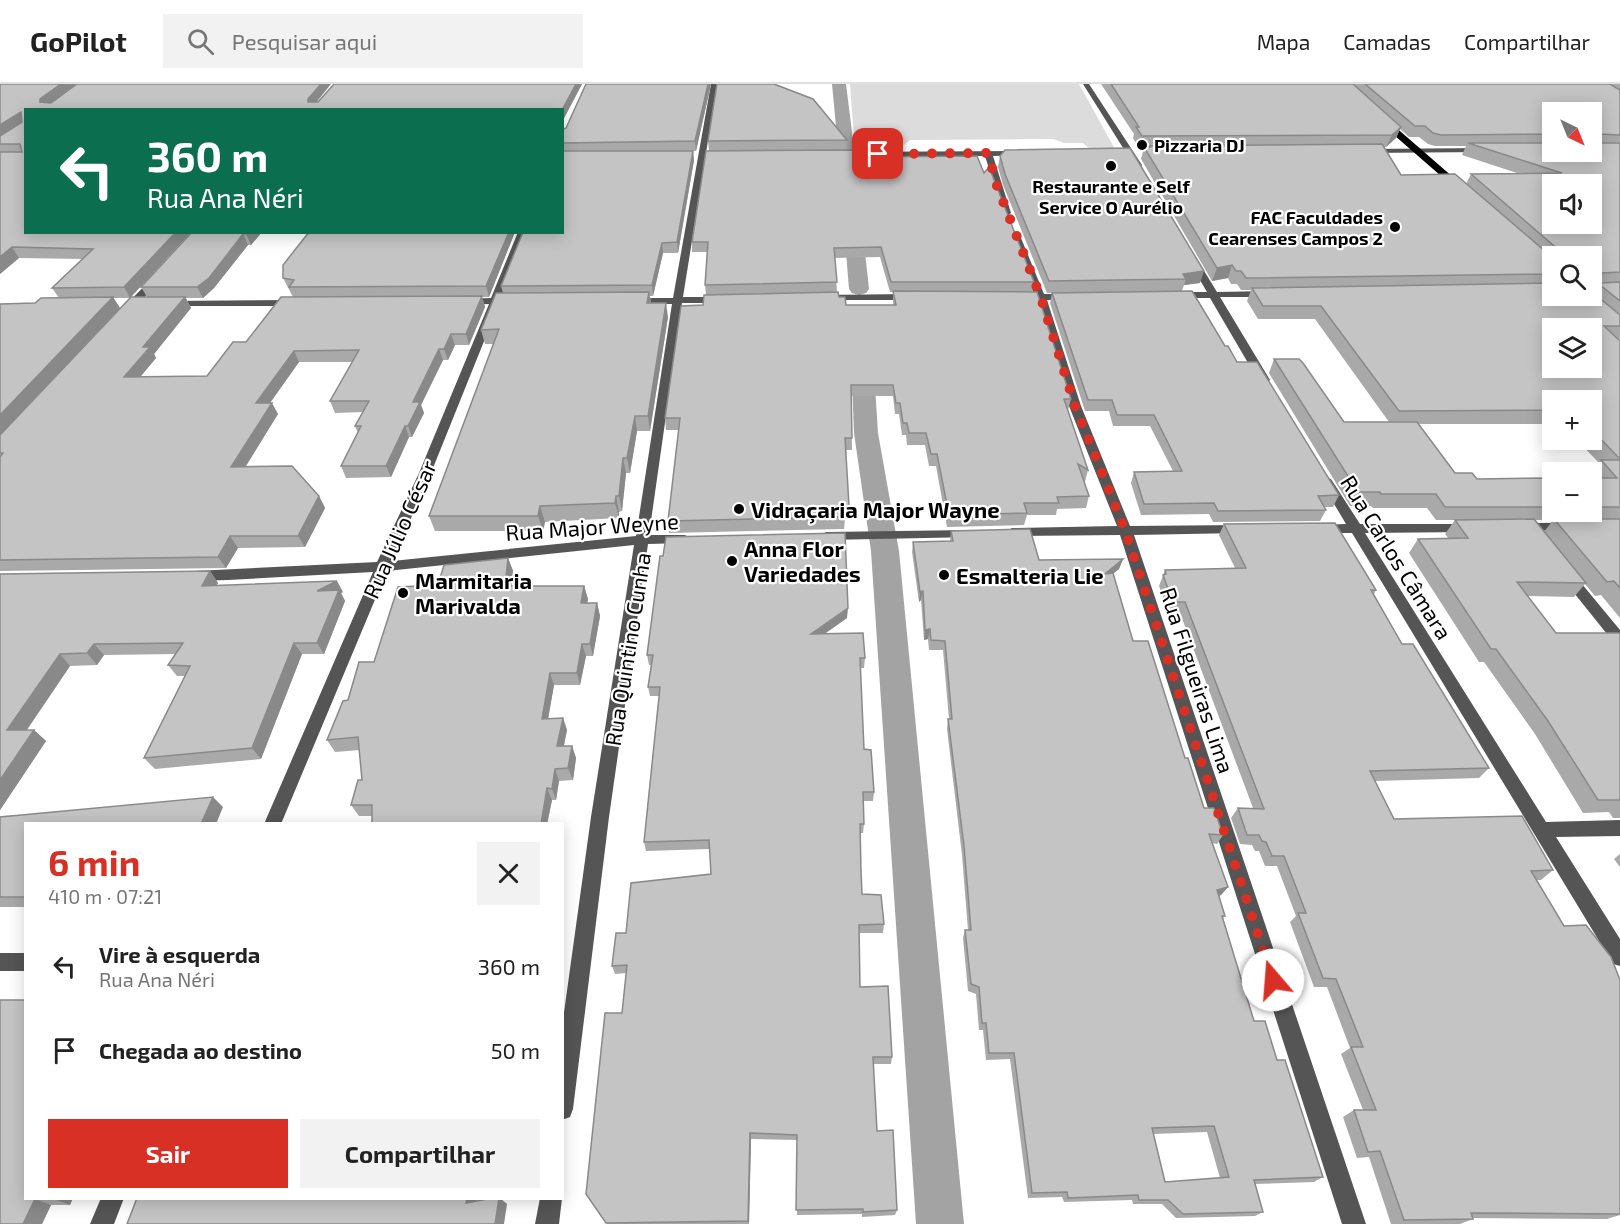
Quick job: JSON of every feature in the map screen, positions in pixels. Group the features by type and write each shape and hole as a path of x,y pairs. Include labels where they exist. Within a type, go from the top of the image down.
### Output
{"main road":[{"path":"1377,115 1469,197"}],"street":[{"name":"Rua Quintino Cunha","path":"564,1093 600,817 644,539 678,301 714,84"},
{"path":"1086,84 1146,178"},
{"path":"1361,151 1495,150"},
{"name":"Rua Filgueiras Lima","path":"988,153 1008,216 1041,298 1075,406 1125,530 1354,1224"},
{"path":"825,154 1033,153"},
{"name":"Rua Júlio César","path":"273,822 382,567 425,473 522,234"},
{"path":"1184,243 1271,393"},
{"path":"116,322 169,266"},
{"path":"1156,295 1275,294"},
{"path":"812,298 929,297"},
{"path":"1008,297 1087,297"},
{"path":"619,301 728,300"},
{"path":"451,302 524,301"},
{"path":"155,304 309,303"},
{"name":"Rua Carlos Câmara","path":"1320,472 1620,957"},
{"path":"1505,527 1586,526"},
{"path":"1528,527 1539,541"},
{"path":"1302,529 1482,528"},
{"path":"809,537 1254,529"},
{"name":"Rua Major Weyne","path":"186,576 279,576 644,539 694,540"},
{"path":"1556,561 1620,640"},
{"path":"1540,830 1620,828"},
{"path":"0,962 24,962"},
{"path":"102,1224 112,1200"},
{"path":"548,1224 551,1200"}],"shaded area":[{"path":"850,84 1079,84 1115,149 1090,149 1083,143 1064,143 1053,139 910,140 904,145 870,145 867,150 855,151"}],"building":[{"path":"0,84 61,84 40,99 40,102 51,103 77,84 321,84 308,99 308,102 318,102 334,84 576,84 563,108 24,108 24,234 174,234 124,287 52,288 93,249 12,247 0,257 0,152 22,152 20,144 0,144 0,136 22,122 21,112 0,125"},
{"path":"586,84 708,84 695,141 564,143 564,129"},
{"path":"717,84 774,84 813,99 847,140 708,141"},
{"path":"1111,84 1353,84 1401,127 1392,135 1142,136 1136,127 1139,127"},
{"path":"1365,84 1610,84 1620,90 1620,135 1602,134 1602,102 1542,102 1542,134 1441,135 1433,133 1425,126 1415,126"},
{"path":"1468,143 1542,143 1542,162 1602,162 1602,143 1620,143 1620,272 1602,273 1602,246 1554,246 1471,174 1562,173"},
{"path":"1382,144 1401,175 1455,174 1542,248 1542,274 1246,278 1232,265 1217,268 1144,147"},
{"path":"1130,148 1204,271 1183,274 1186,279 1049,281 1005,174 1000,156 1005,150"},
{"path":"855,150 860,157 977,156 984,173 989,167 1034,282 891,282 881,247 834,248 837,282 705,285 708,242 692,242 706,151"},
{"path":"564,151 693,151 677,242 662,243 652,285 501,286 522,234 564,234"},
{"path":"190,234 243,234 209,278 197,287 141,287"},
{"path":"307,234 508,234 486,286 289,287 294,280 283,278 283,265"},
{"path":"1620,282 1620,301 1602,287 1602,283"},
{"path":"1542,283 1542,306 1602,306 1602,300 1620,315 1620,326 1604,326 1620,341 1620,459 1602,440 1602,390 1542,390 1542,410 1399,411 1321,306 1263,306 1252,288"},
{"path":"893,291 1037,292 1071,399 1064,399 1088,470 1078,464 1089,496 1057,497 1059,503 1024,503 1027,513 949,515 937,454 931,454 926,433 909,433 907,423 903,423 900,403 896,403 893,385 851,385 852,438 845,438 849,506 844,506 845,517 668,521 680,418 665,418 681,306 703,305 704,295 838,292 839,297 845,297 846,305 896,305"},
{"path":"1192,291 1237,362 1257,362 1339,495 1318,496 1326,510 1218,511 1214,503 1144,504 1134,472 1182,471 1154,415 1117,415 1112,400 1088,400 1052,293"},
{"path":"649,292 647,303 666,303 648,416 635,416 627,458 623,458 619,496 616,496 615,503 540,506 538,516 429,516 499,329 481,330 496,293"},
{"path":"482,296 466,334 451,334 444,349 439,349 413,402 420,402 408,426 405,426 386,466 341,466 361,426 355,426 369,401 330,401 359,350 294,351 256,403 272,403 231,467 292,466 319,496 298,536 230,536 218,557 0,560 0,457 3,453 0,453 0,435 131,297 185,297 143,347 150,347 124,377 207,376 233,342 246,342 281,297"},
{"path":"113,297 0,415 0,304 35,303 41,298"},
{"path":"1274,359 1299,359 1344,422 1417,422 1455,473 1472,473 1477,479 1542,478 1542,507 1445,507 1436,494 1358,492"},
{"path":"1601,460 1620,460 1620,507 1602,507 1602,478 1617,478"},
{"path":"1534,519 1586,583 1517,582 1556,633 1620,633 1620,800 1598,800 1548,721 1496,649 1491,649 1418,539 1468,538 1455,520"},
{"path":"1602,519 1620,519 1620,588 1614,581 1607,582 1557,522 1602,522"},
{"path":"1335,523 1376,590 1371,590 1402,644 1413,644 1489,768 1370,771 1394,819 1522,816 1553,870 1531,871 1564,926 1586,925 1611,957 1620,980 1620,1214 1471,1213 1473,1219 1404,1220 1380,1151 1368,1152 1354,1110 1376,1110 1351,1047 1363,1047 1336,979 1323,978 1298,913 1306,913 1284,856 1272,856 1266,842 1262,841 1259,835 1247,835 1238,808 1264,809 1185,602 1173,602 1163,575 1166,574 1165,570 1246,568 1224,524"},
{"path":"1030,529 1039,560 1123,559 1105,574 1113,573 1133,641 1148,641 1185,758 1188,758 1204,808 1214,808 1223,835 1209,834 1228,887 1217,890 1225,916 1222,916 1254,1021 1265,1021 1277,1060 1285,1060 1323,1177 1254,1180 1263,1212 1183,1214 1168,1200 1139,1200 1138,1195 1068,1198 1067,1192 1032,1193 1014,1053 989,1053 986,1023 982,1023 979,987 971,984 965,930 971,930 964,846 948,719 952,719 945,641 931,640 930,629 925,630 923,591 920,592 913,542 953,541 951,531","holes":["1214,1126 1229,1177 1165,1182 1152,1128"]},
{"path":"845,533 848,608 811,634 863,633 865,658 860,658 864,749 871,750 874,792 863,792 864,824 860,824 862,894 881,895 884,924 859,925 860,987 888,986 892,1057 873,1057 877,1131 893,1130 897,1210 863,1212 863,1209 796,1210 797,1135 750,1133 748,1221 606,1223 586,1194 605,1013 622,1013 627,965 612,966 616,933 626,933 631,883 711,874 709,840 644,842 660,687 648,687 653,655 647,655 660,556 663,556 666,537"},
{"path":"508,558 505,586 584,586 581,603 597,603 590,644 582,644 577,673 550,673 542,719 563,718 557,746 572,746 568,768 555,769 552,789 547,788 541,822 372,822 372,805 351,805 358,780 362,780 358,737 327,740 343,701 348,700 359,662 374,662 398,587 438,585 444,565"},
{"path":"210,571 202,586 337,581 317,591 339,590 317,643 294,643 252,748 144,758 190,666 168,665 183,643 94,644 87,653 60,654 7,730 34,730 0,780 0,574"},
{"path":"213,797 202,822 24,822 24,897 0,897 0,817"},
{"path":"0,1000 24,1000 24,1200 35,1200 23,1224 0,1224"},
{"path":"136,1200 467,1200 466,1203 499,1200 495,1224 127,1224"}],"waterway":[{"path":"839,84 846,148"},
{"path":"852,215 859,289"},
{"path":"862,355 866,433 885,551 940,1224"}],"place":[{"name":"Pizzaria DJ","path":"1142,145"},
{"name":"Restaurante e Self Service O Aurélio","path":"1111,166"},
{"name":"FAC Faculdades Cearenses Campos 2","path":"1395,227"},
{"name":"Vidraçaria Major Wayne","path":"739,509"},
{"name":"Anna Flor Variedades","path":"732,561"},
{"name":"Esmalteria Lie","path":"944,575"},
{"name":"Marmitaria Marivalda","path":"403,593"}],"route":[{"path":"878,154 988,153 1011,226 1041,298 1075,406 1125,530 1273,980"}]}
